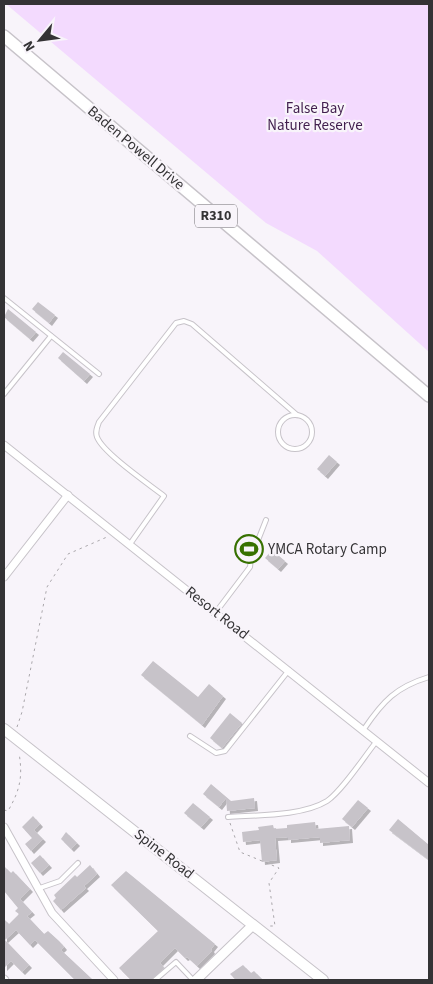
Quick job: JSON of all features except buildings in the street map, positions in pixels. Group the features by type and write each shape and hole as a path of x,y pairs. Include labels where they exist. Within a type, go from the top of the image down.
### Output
{"main road":[{"name":"Baden Powell Drive","path":"4,36 429,396"},
{"name":"Spine Road","path":"4,729 323,980"}],"street":[{"name":"Resort Road","path":"4,444 364,729 429,783"},
{"path":"4,577 68,495"},
{"path":"4,827 37,889 62,926 114,980"},
{"path":"195,980 254,925"}],"lane":[{"path":"4,298 99,374"},
{"path":"130,544 164,496 99,441 96,434 99,422 176,323 184,321 192,324 297,415 309,422 312,435 304,446 294,449 283,442 279,430 285,419 297,415"},
{"path":"4,394 51,336"},
{"path":"214,352 218,347"},
{"path":"216,612 250,567 251,558 266,520"},
{"path":"190,736 216,753 225,751 289,670"},
{"path":"364,729 377,710 393,693 410,683 429,677"},
{"path":"228,817 301,810 320,804 334,794 377,740"},
{"path":"37,889 60,881 78,864"},
{"path":"155,980 176,962 195,980"}],"path":[{"path":"4,810 8,810 12,804 22,778 15,738 47,587 68,554 102,540 114,532"},
{"path":"228,817 240,852 279,868 269,883 275,926 254,925"}],"green space":[{"name":"False Bay Nature Reserve","path":"6,4 429,4 429,352 317,251 266,223"}],"place":[{"name":"YMCA Rotary Camp","path":"249,549"}]}
